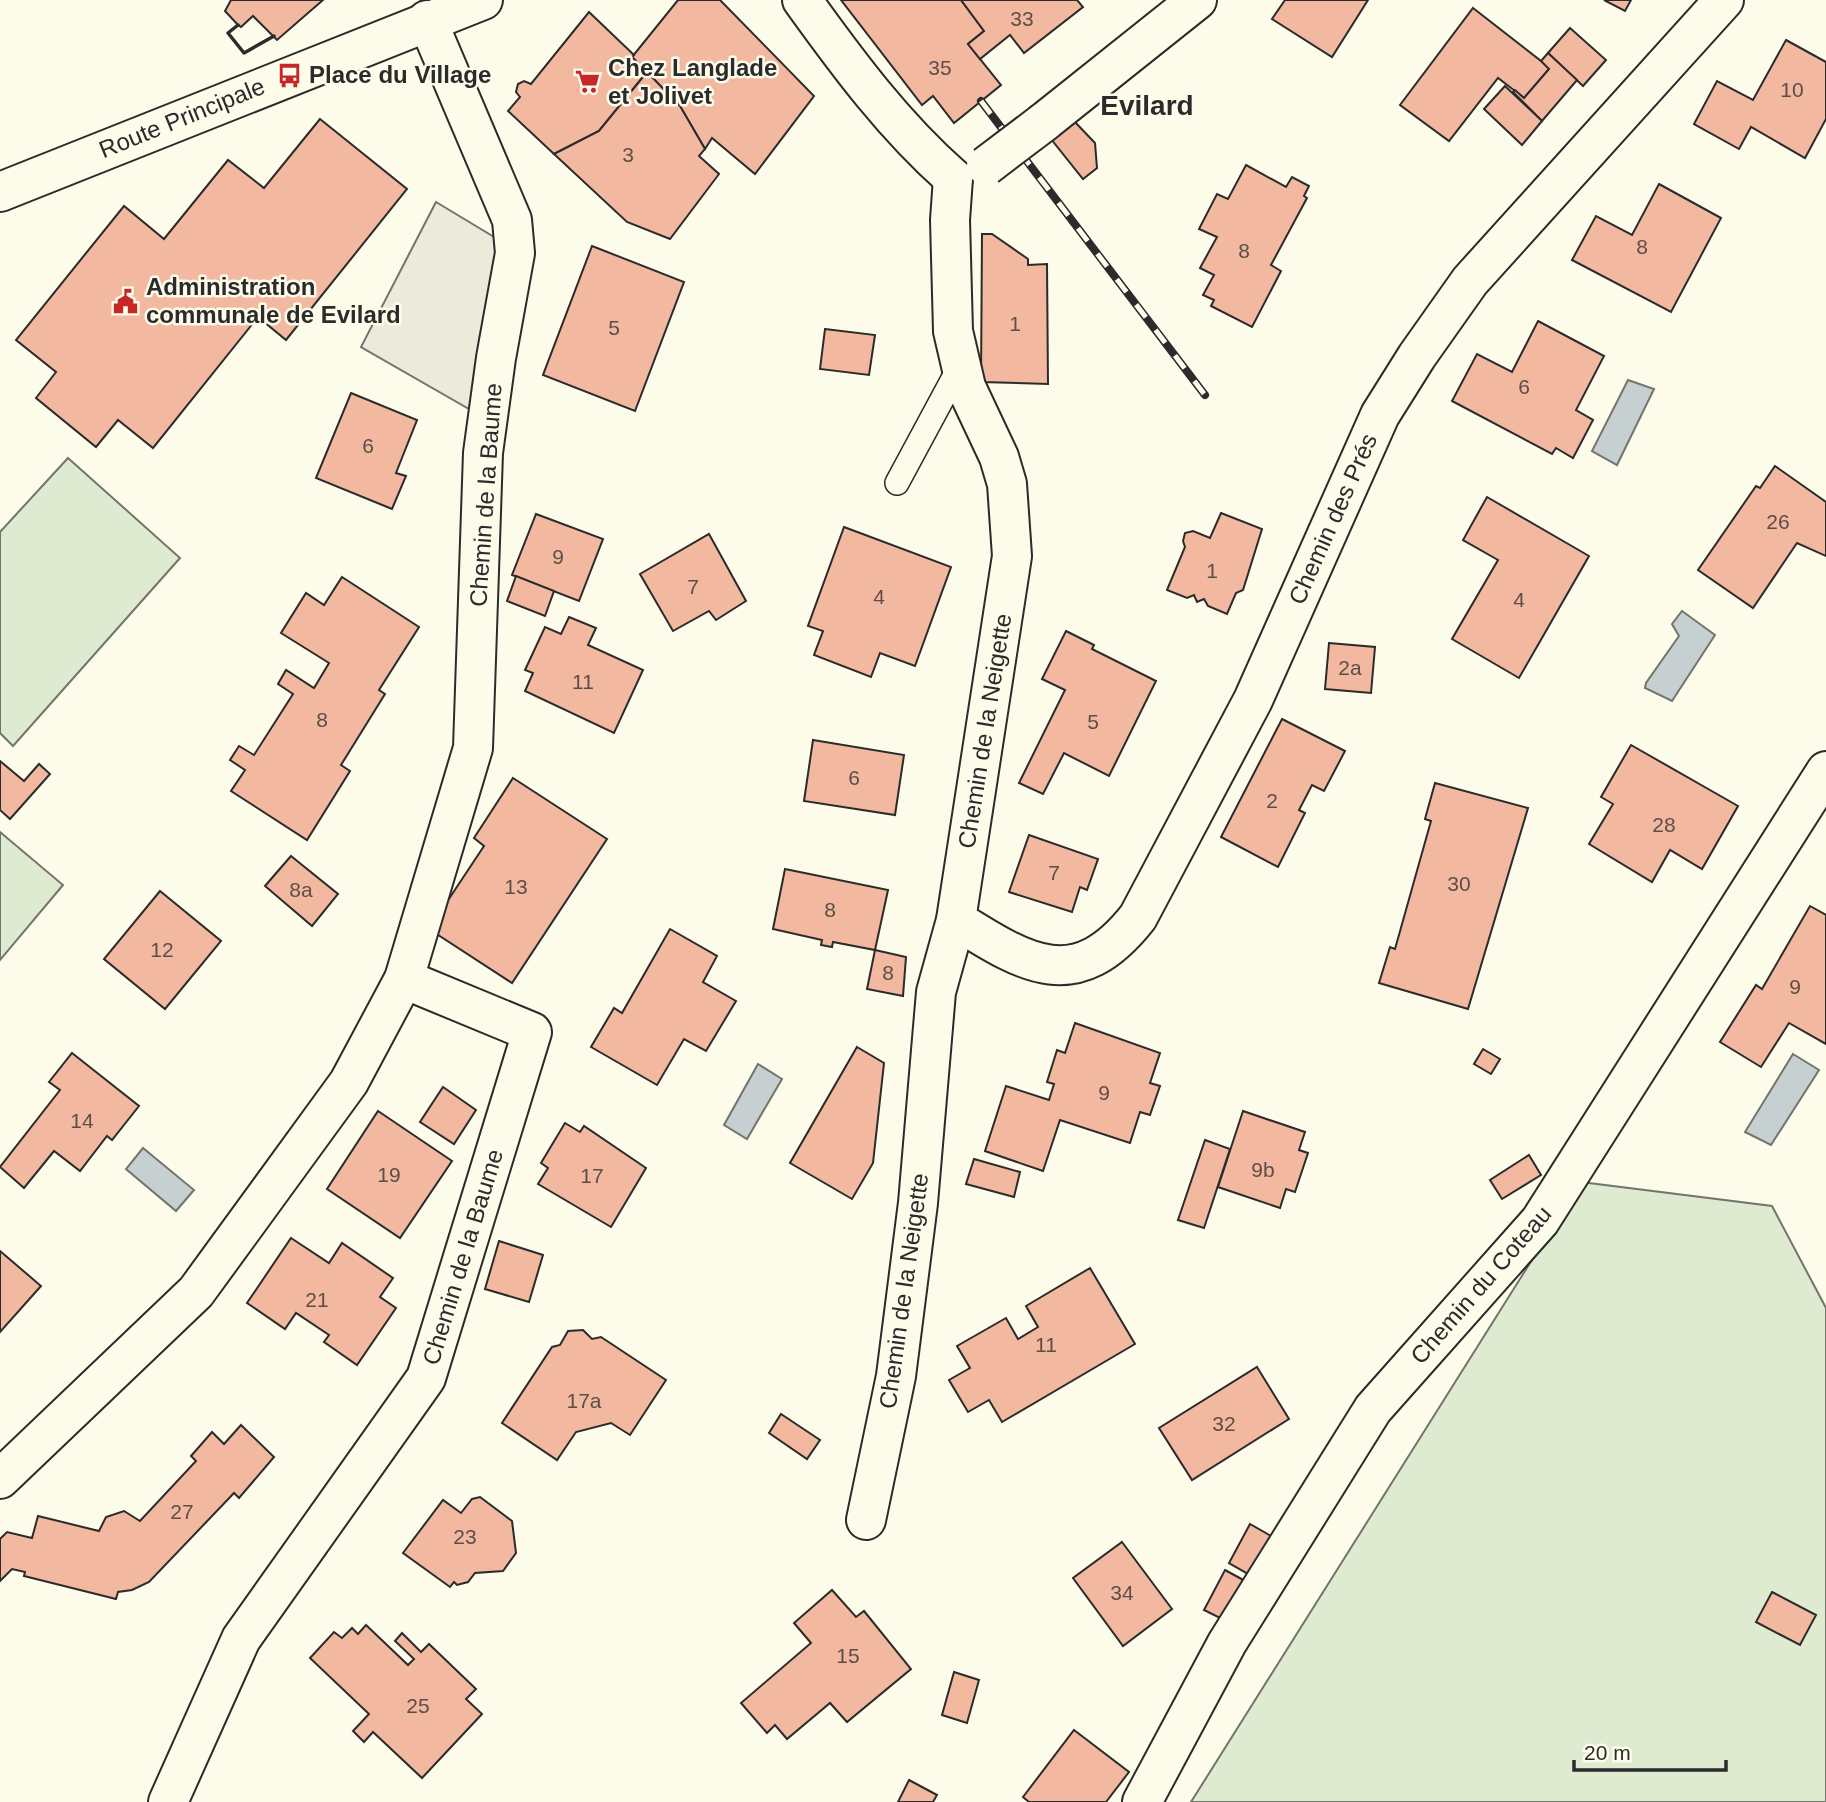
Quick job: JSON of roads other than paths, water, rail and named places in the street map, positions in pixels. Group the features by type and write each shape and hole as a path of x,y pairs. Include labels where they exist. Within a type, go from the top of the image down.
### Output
{"street":[{"name":"Route Principale","path":"0,192 427,20 483,0"},
{"path":"802,0 886,110 921,150 970,172 1044,122 1197,0"},
{"name":"Chemin des Prés","path":"956,920 1026,960 1047,965 1088,961 1121,938 1138,917 1253,700 1380,415 1417,356 1470,281 1724,0"},
{"name":"Chemin de la Baume","path":"0,1479 196,1292 349,1082 404,979 473,748 483,453 496,358 515,253 512,220 427,20"},
{"name":"Chemin de la Neigette","path":"866,1520 896,1376 918,1203 936,992 956,920 1013,537 1007,484 999,457 965,387 953,331 950,220 970,172"},
{"name":"Chemin du Coteau","path":"1142,1802 1227,1643 1373,1409 1540,1221 1826,771"},
{"name":"Chemin de la Baume","path":"168,1802 241,1639 426,1378 532,1032 404,979"}],"lane":[{"path":"897,483 960,366"}],"railway":[{"path":"981,101 1205,395"}],"place":[{"name":"Place du Village","path":"289,75"},
{"name":"Chez Langlade et Jolivet","path":"588,82"},
{"name":"Administration communale de Evilard","path":"126,301"}],"district":[{"name":"Evilard","path":"1147,105"}]}
